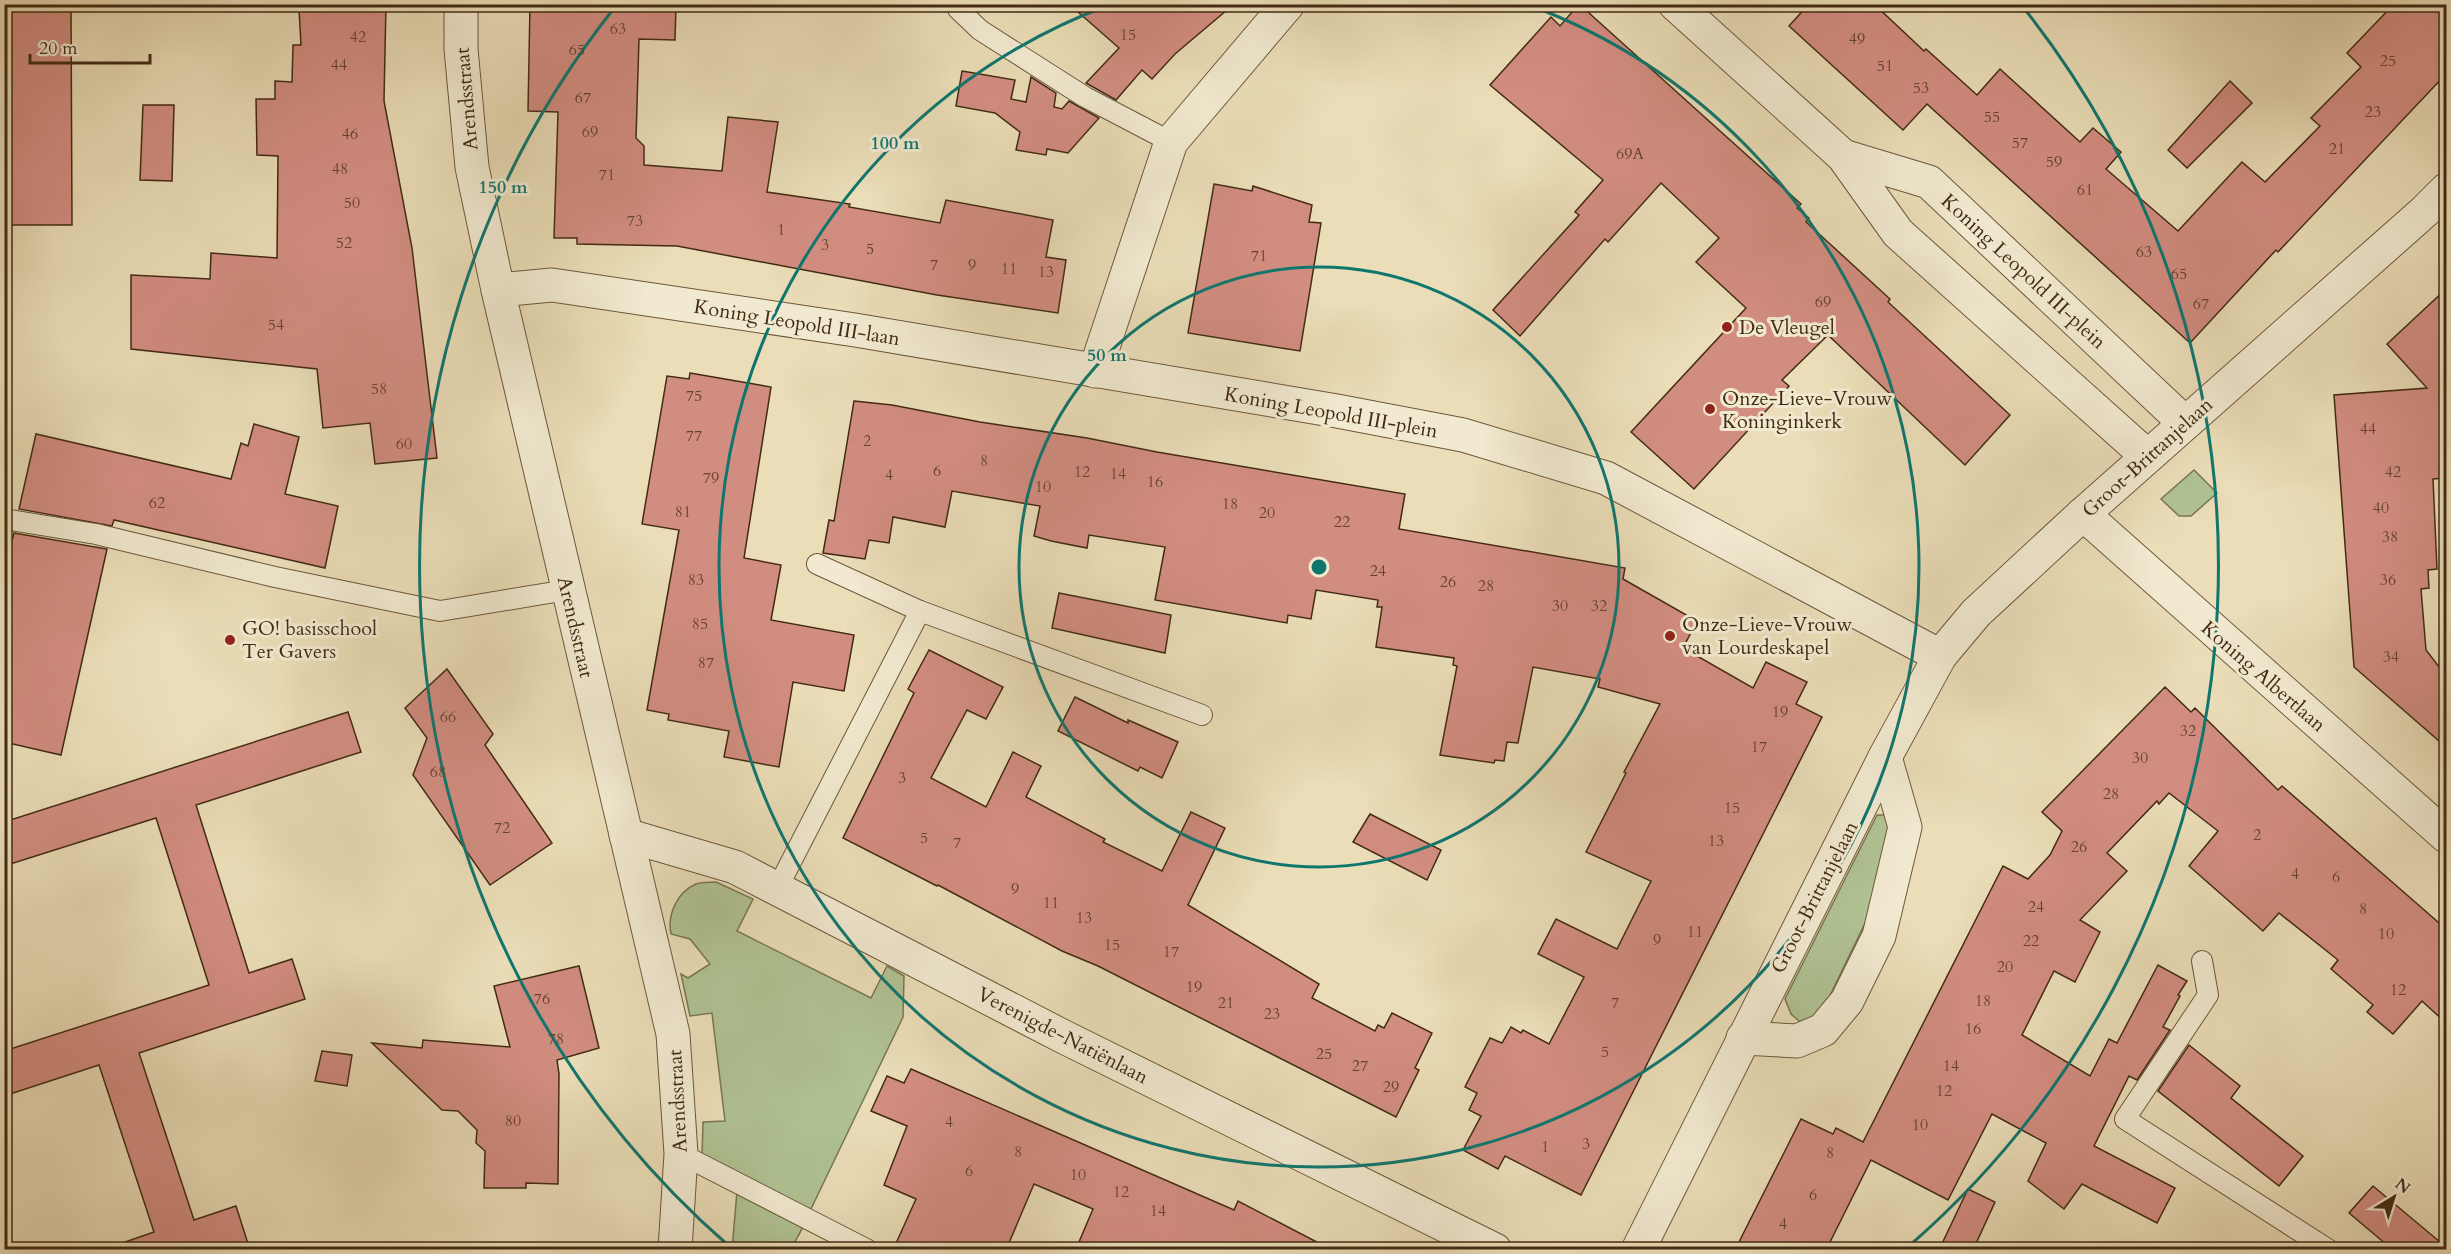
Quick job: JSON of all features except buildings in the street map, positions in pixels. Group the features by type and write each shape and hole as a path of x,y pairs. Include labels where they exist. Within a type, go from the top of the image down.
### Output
{"street":[{"name":"Arendsstraat","path":"461,4 461,49 472,167 567,590 673,1034 681,1154 675,1250"},
{"path":"1095,371 1171,142 1288,4"},
{"name":"Koning Leopold III-plein","path":"1675,4 1843,156 1898,233 2147,456"},
{"name":"Koning Leopold III-plein","path":"1843,156 1929,182 2185,423"},
{"name":"Groot-Brittanjelaan","path":"1638,1250 1885,757 1940,656 1976,613 2083,514 2425,212 2446,190"},
{"name":"Koning Leopold III-laan","path":"498,290 552,285 855,330 1095,371"},
{"name":"Koning Leopold III-plein","path":"1095,371 1462,435 1606,478 1940,656"},
{"name":"Koning Albertlaan","path":"2083,514 2446,836"},
{"path":"1743,1038 1797,1041 1823,1030 1847,1001 1879,936 1905,827 1885,757"},
{"name":"Verenigde-Natiënlaan","path":"626,835 735,867 1064,1037 1495,1250"}],"lane":[{"path":"957,4 958,9 980,30 1085,97 1171,142"},
{"path":"4,519 96,534 276,577 440,611 567,590"},
{"path":"817,564 920,611 1202,715"},
{"path":"777,888 920,611"},
{"path":"2202,961 2208,995 2125,1119 2329,1250"},
{"path":"681,1154 868,1250"}],"green space":[{"path":"2194,470 2217,493 2191,516 2179,516 2161,499"},
{"path":"1877,815 1884,815 1890,819 1870,913 1821,1014 1811,1020 1799,1021 1791,1014 1785,999"},
{"path":"703,882 716,882 753,899 737,931 871,998 887,966 904,976 903,1017 810,1211 702,1156 703,1122 725,1121 712,1013 690,1016 681,974 688,978 710,964 690,939 671,934 670,927 675,905 689,888"},
{"path":"737,1191 803,1227 791,1249 732,1250"}],"place":[{"name":"De Vleugel","path":"1727,327"},
{"name":"Onze-Lieve-Vrouw Koninginkerk","path":"1710,409"},
{"name":"Onze-Lieve-Vrouw van Lourdeskapel","path":"1670,636"},
{"name":"GO! basisschool Ter Gavers","path":"230,640"}]}
